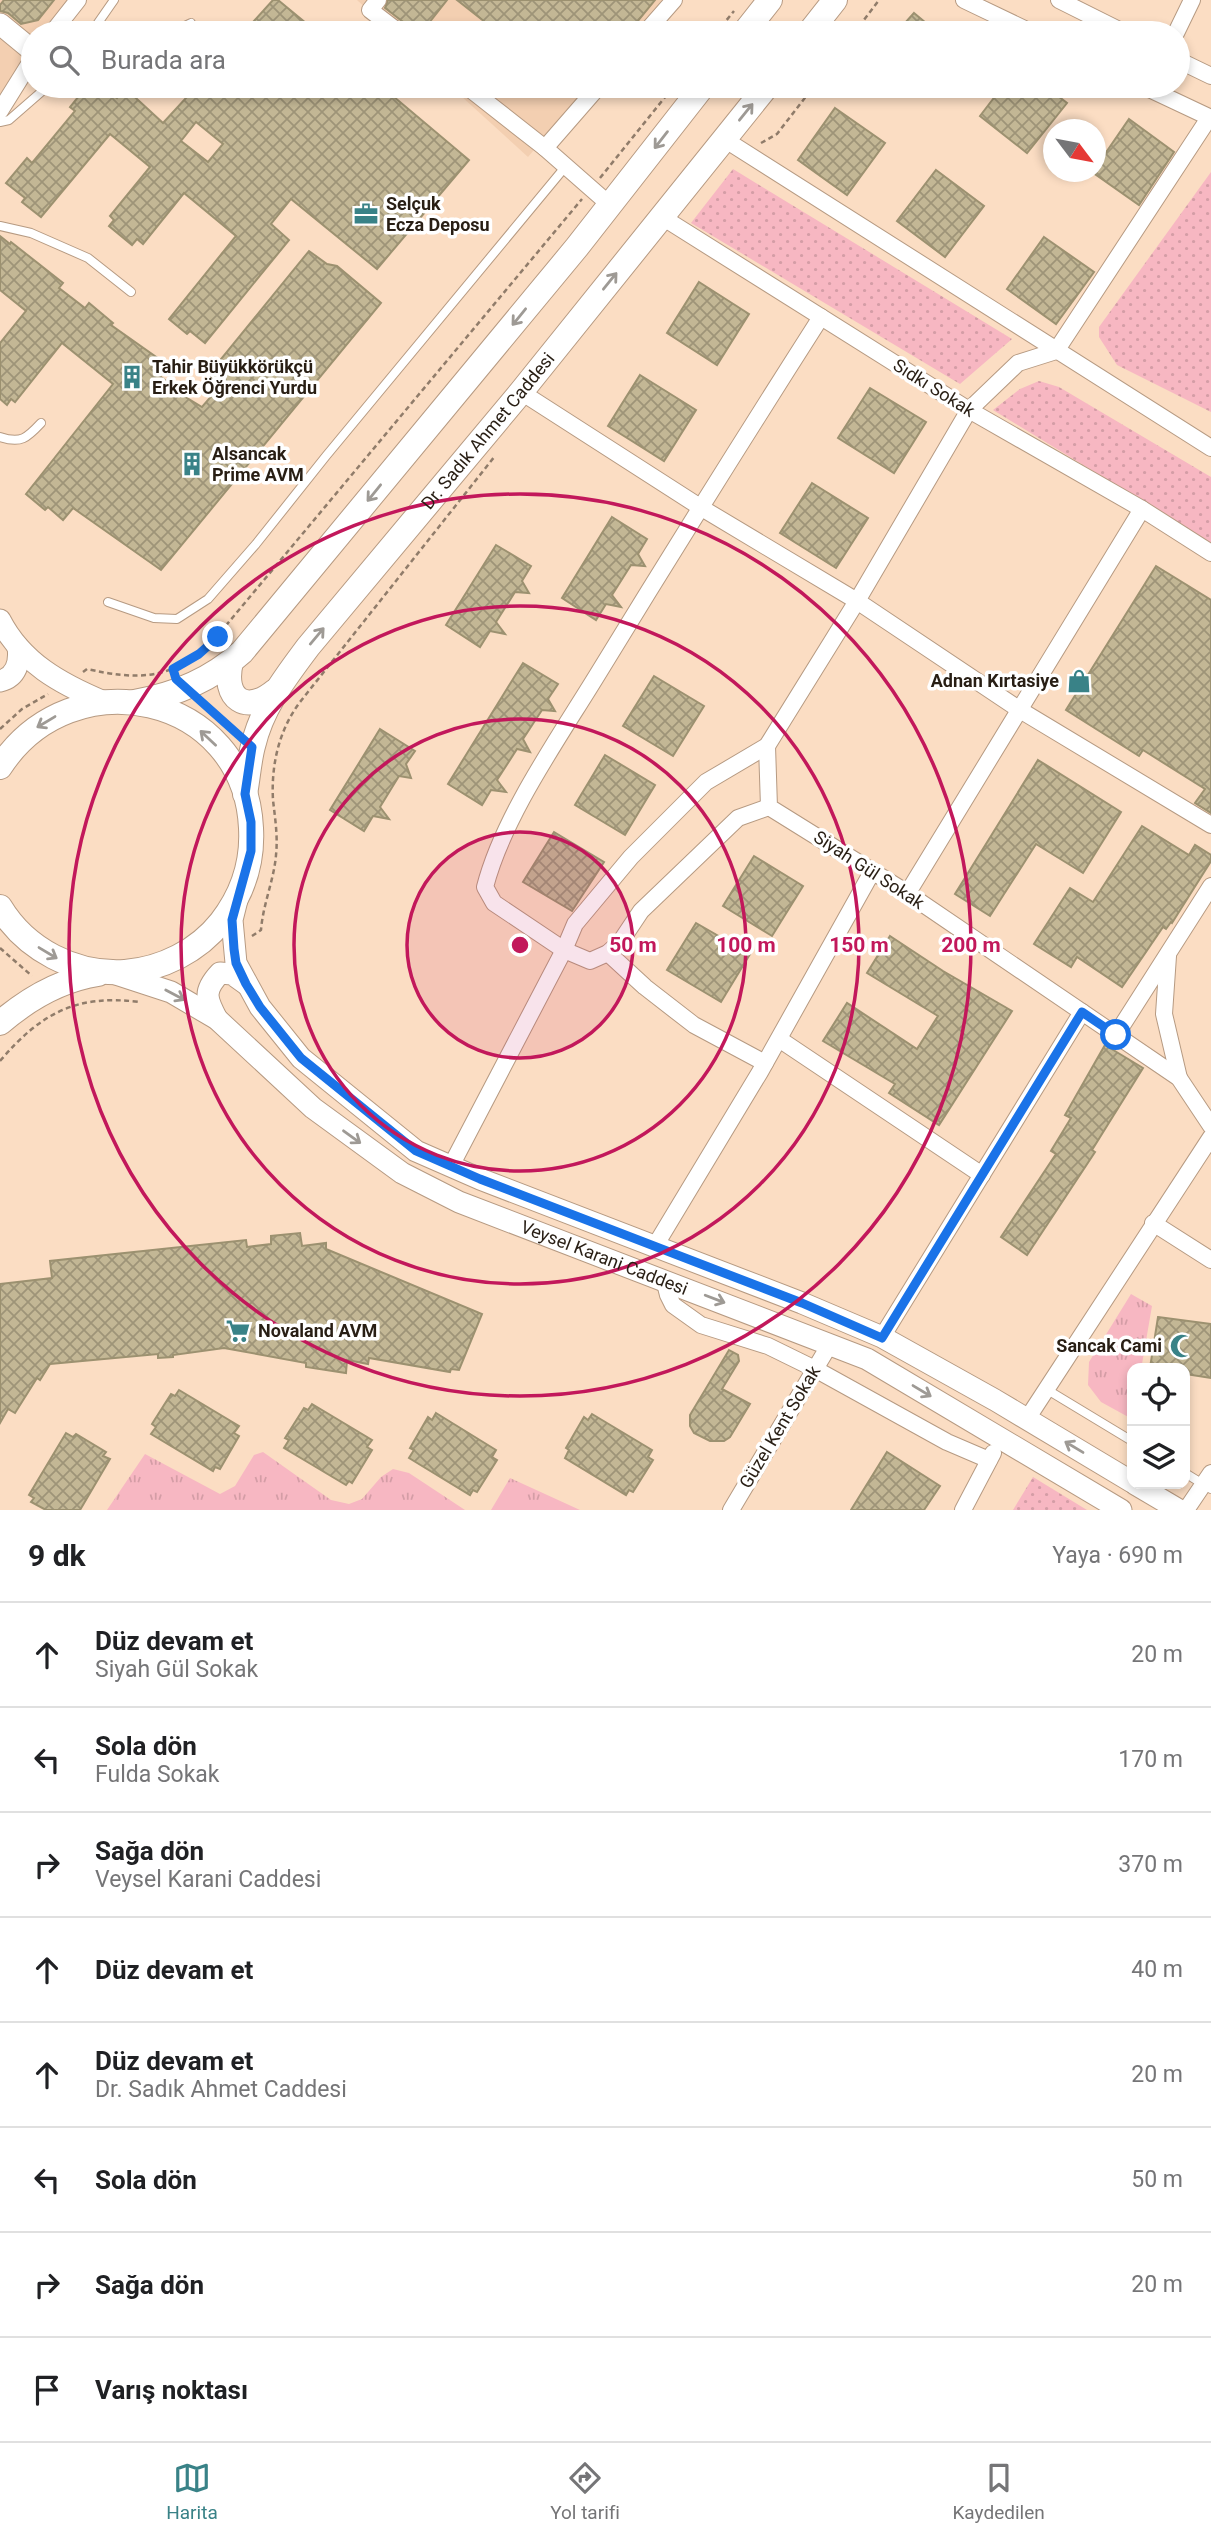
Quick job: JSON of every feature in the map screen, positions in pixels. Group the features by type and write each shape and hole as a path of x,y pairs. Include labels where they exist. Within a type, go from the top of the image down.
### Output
{"main road":[{"path":"753,21 769,0"},
{"path":"819,21 835,0"},
{"path":"0,24 21,41"},
{"path":"0,768 16,746 37,727 69,710 104,702 134,702 162,697 187,688 231,662 256,637 610,205 694,98"},
{"name":"Dr. Sadık Ahmet Caddesi","path":"245,794 252,747 260,721 275,691 308,647 521,392 662,217 735,145 760,98"},
{"path":"0,620 32,663 65,684 104,702"},
{"path":"0,681 13,674 18,666 18,647"},
{"path":"231,662 228,682 237,699 257,703 275,691"},
{"path":"0,1023 45,991 73,980 111,972 151,968 187,952 217,926 239,893 251,851 251,822 245,794 227,758 207,736 173,713 134,702"},
{"name":"Veysel Karani Caddesi","path":"239,893 232,920 236,963 260,1007 301,1058 416,1151 802,1303 882,1338 1127,1479"},
{"path":"0,907 18,931 49,955 73,965 111,972"},
{"name":"Veysel Karani Caddesi","path":"111,972 171,992 217,1019 313,1108 402,1172 459,1202 867,1359 1122,1510"},
{"path":"217,1019 207,1000 209,984 220,973 232,974 246,984"},
{"name":"Veysel Karani Caddesi","path":"1144,1489 1179,1510"}],"street":[{"path":"61,21 78,0"},
{"path":"656,21 674,0"},
{"path":"964,0 1008,21"},
{"path":"1059,0 1101,21"},
{"path":"1182,21 1192,0"},
{"path":"369,3 388,21"},
{"path":"1190,66 1211,76"},
{"path":"0,111 21,77"},
{"path":"481,98 545,148 610,205"},
{"path":"545,148 589,98"},
{"path":"451,1166 575,924 631,857 706,782 767,746 857,601 969,410 1018,363 1056,351 1210,118 1168,98"},
{"path":"735,145 1211,447"},
{"name":"Sıdkı Sokak","path":"662,217 969,410 1142,509 1211,553"},
{"path":"767,746 769,807 738,818 666,885 641,911 621,941 608,953 590,961 564,950 494,903 485,887 492,861 535,779 700,507 821,317"},
{"path":"521,392 700,507 857,601 1020,709 1211,825"},
{"path":"907,894 1142,509"},
{"name":"Siyah Gül Sokak","path":"769,807 907,894 1179,1078 1211,1125"},
{"path":"655,1246 779,1039 872,872"},
{"path":"1116,1035 1211,886"},
{"path":"1169,952 1164,1014 1179,1078"},
{"path":"608,953 694,1026 765,1063"},
{"path":"882,1338 1082,1012"},
{"path":"779,1039 982,1175"},
{"path":"1027,1419 1211,1137"},
{"path":"1153,1223 1211,1260"},
{"path":"664,1279 673,1304 701,1325 768,1346 947,1442 989,1460"},
{"name":"Güzel Kent Sokak","path":"730,1510 830,1344"},
{"path":"963,1510 1002,1439"},
{"path":"1186,1510 1208,1482"}],"lane":[{"path":"99,21 114,0"},
{"path":"0,122 9,120 34,98"},
{"path":"108,602 155,618 177,619 208,599 566,166"},
{"path":"0,226 32,233 88,258 131,292"},
{"path":"0,437 13,441 28,437 41,423"},
{"path":"1046,1389 1127,1438"},
{"path":"1190,1475 1208,1482"}],"path":[{"path":"863,21 880,0"},
{"path":"726,21 736,8"},
{"path":"0,729 22,709 87,669 130,677 163,673 189,661 208,647 664,98"},
{"path":"735,145 777,134 805,98"},
{"path":"261,930 277,853 274,767 291,714 496,455"},
{"path":"187,688 274,767"},
{"path":"0,1061 26,1034 58,1010 90,1001 142,1002"}],"shaded area":[{"path":"0,0 73,0 57,21 21,21 21,70 0,98"},
{"path":"357,0 662,0 644,21 380,21"},
{"path":"463,98 578,98 528,157"}],"green space":[{"path":"733,169 1012,339 960,384 691,223"},
{"path":"1211,172 1211,412 1117,365 1099,337 1099,327"},
{"path":"1039,381 1059,387 1211,477 1211,543 993,410 1020,389"},
{"path":"1131,1294 1152,1306 1142,1363 1127,1363 1127,1416 1101,1402 1088,1385 1089,1362"},
{"path":"263,1452 331,1500 349,1504 362,1499 381,1477 393,1469 409,1473 465,1510 107,1510 145,1454 220,1494 235,1486 254,1455"},
{"path":"1033,1477 1087,1510 1013,1510"},
{"path":"510,1478 580,1510 491,1510"}],"building":[{"path":"4,0 54,0 38,20 21,21 21,24 8,13 0,11"},
{"path":"273,0 278,0 303,21 254,21"},
{"path":"388,0 447,0 430,21 402,21 385,8"},
{"path":"457,0 655,0 638,21 484,21"},
{"path":"914,13 924,21 907,21"},
{"path":"77,98 136,98 163,123 186,98 395,98 469,160 377,269 291,199 271,224 289,240 205,343 190,331 187,334 169,319 236,236 184,193 143,244 137,239 132,245 109,226 114,220 110,216 150,167 110,134 41,217 22,202 25,198 6,183 27,158 32,163 75,111 70,107","holes":["196,122 223,144 208,162 181,141"]},
{"path":"994,98 1061,98 1067,103 1054,119 1043,119 1043,133 1027,153 980,116"},
{"path":"835,108 885,143 847,195 798,160"},
{"path":"1129,119 1174,152 1139,205 1106,182 1106,152"},
{"path":"936,170 984,206 945,257 897,221"},
{"path":"0,236 63,283 59,288 85,308 89,303 113,323 111,325 159,359 151,369 171,385 169,387 202,407 221,385 208,375 309,251 327,264 337,266 381,303 161,570 73,508 63,520 48,507 45,510 26,494 113,384 62,343 15,402 11,399 7,405 0,399 0,343 26,311 0,290"},
{"path":"1044,237 1094,272 1056,324 1007,289"},
{"path":"699,282 749,314 717,365 667,333"},
{"path":"640,375 696,410 664,461 608,426"},
{"path":"870,388 926,422 894,473 838,438"},
{"path":"812,483 868,518 836,568 780,533"},
{"path":"612,517 647,539 638,554 645,566 631,565 612,595 621,607 606,604 596,620 562,598"},
{"path":"496,545 531,566 522,581 529,593 515,592 496,622 505,634 490,631 480,647 446,625"},
{"path":"1156,566 1211,600 1211,813 1195,803 1205,789 1143,750 1139,756 1066,710"},
{"path":"523,663 558,684 548,699 555,711 542,710 523,739 530,752 517,749 497,780 506,792 491,790 482,805 448,784"},
{"path":"654,676 704,706 673,756 623,726"},
{"path":"380,729 415,751 406,764 411,778 399,776 380,807 389,819 373,816 364,831 330,810"},
{"path":"605,755 655,785 625,835 575,805"},
{"path":"1038,760 1121,812 1083,873 1036,844 990,916 955,894"},
{"path":"1142,826 1189,855 1195,845 1211,855 1211,861 1172,923 1166,929 1163,927 1122,987 1077,957 1071,967 1034,944 1070,888 1093,902"},
{"path":"554,832 604,862 572,911 523,882"},
{"path":"754,856 803,886 772,936 723,906"},
{"path":"696,923 750,954 721,1002 667,970"},
{"path":"890,936 1012,1011 939,1125 889,1093 895,1084 823,1041 847,1003 917,1049 938,1016 867,973"},
{"path":"1105,1045 1143,1068 1092,1150 1095,1152 1027,1255 1001,1237 1056,1154 1051,1151 1071,1118 1065,1115"},
{"name":"Novaland AVM","path":"300,1233 302,1246 326,1243 326,1249 482,1314 459,1370 451,1369 450,1372 369,1358 368,1364 347,1360 346,1373 306,1367 306,1363 224,1348 173,1357 158,1358 158,1354 50,1364 40,1380 37,1378 15,1413 8,1409 0,1423 0,1284 52,1278 50,1261 246,1240 247,1247 271,1244 271,1236"},
{"name":"Sancak Cami","path":"1158,1317 1211,1324 1211,1378 1190,1375 1190,1363 1151,1363"},
{"path":"729,1350 738,1355 739,1361 722,1389 750,1404 730,1437 724,1441 710,1441 694,1433 690,1426 690,1415"},
{"path":"179,1390 239,1426 234,1433 239,1436 220,1469 215,1467 213,1471 151,1434 156,1427 152,1424 171,1394 175,1396"},
{"path":"312,1404 372,1440 367,1447 372,1450 352,1483 349,1481 346,1485 284,1448 289,1440 285,1438 304,1408 308,1410"},
{"path":"436,1413 496,1450 492,1457 497,1460 477,1492 473,1490 470,1495 409,1458 414,1450 410,1448 428,1417 432,1420"},
{"path":"592,1414 652,1450 648,1457 653,1460 633,1492 629,1490 626,1495 565,1458 569,1450 566,1448 584,1417 588,1420"},
{"path":"66,1433 73,1437 76,1434 106,1452 103,1456 110,1459 80,1510 46,1510 31,1502 34,1498 29,1495"},
{"path":"887,1452 940,1486 924,1510 851,1510"}],"place":[{"name":"Selçuk Ecza Deposu","path":"366,214"},
{"name":"Tahir Büyükkörükçü Erkek Öğrenci Yurdu","path":"132,377"},
{"name":"Alsancak Prime AVM","path":"192,464"},
{"name":"Adnan Kırtasiye","path":"1079,681"},
{"name":"Novaland AVM","path":"238,1331"},
{"name":"Sancak Cami","path":"1182,1346"}],"route":[{"path":"218,637 199,654 173,669 176,679 252,747 245,794 251,822 251,851 232,920 236,963 260,1007 301,1058 416,1151 480,1179 802,1303 882,1338 1082,1012 1116,1035"}]}
